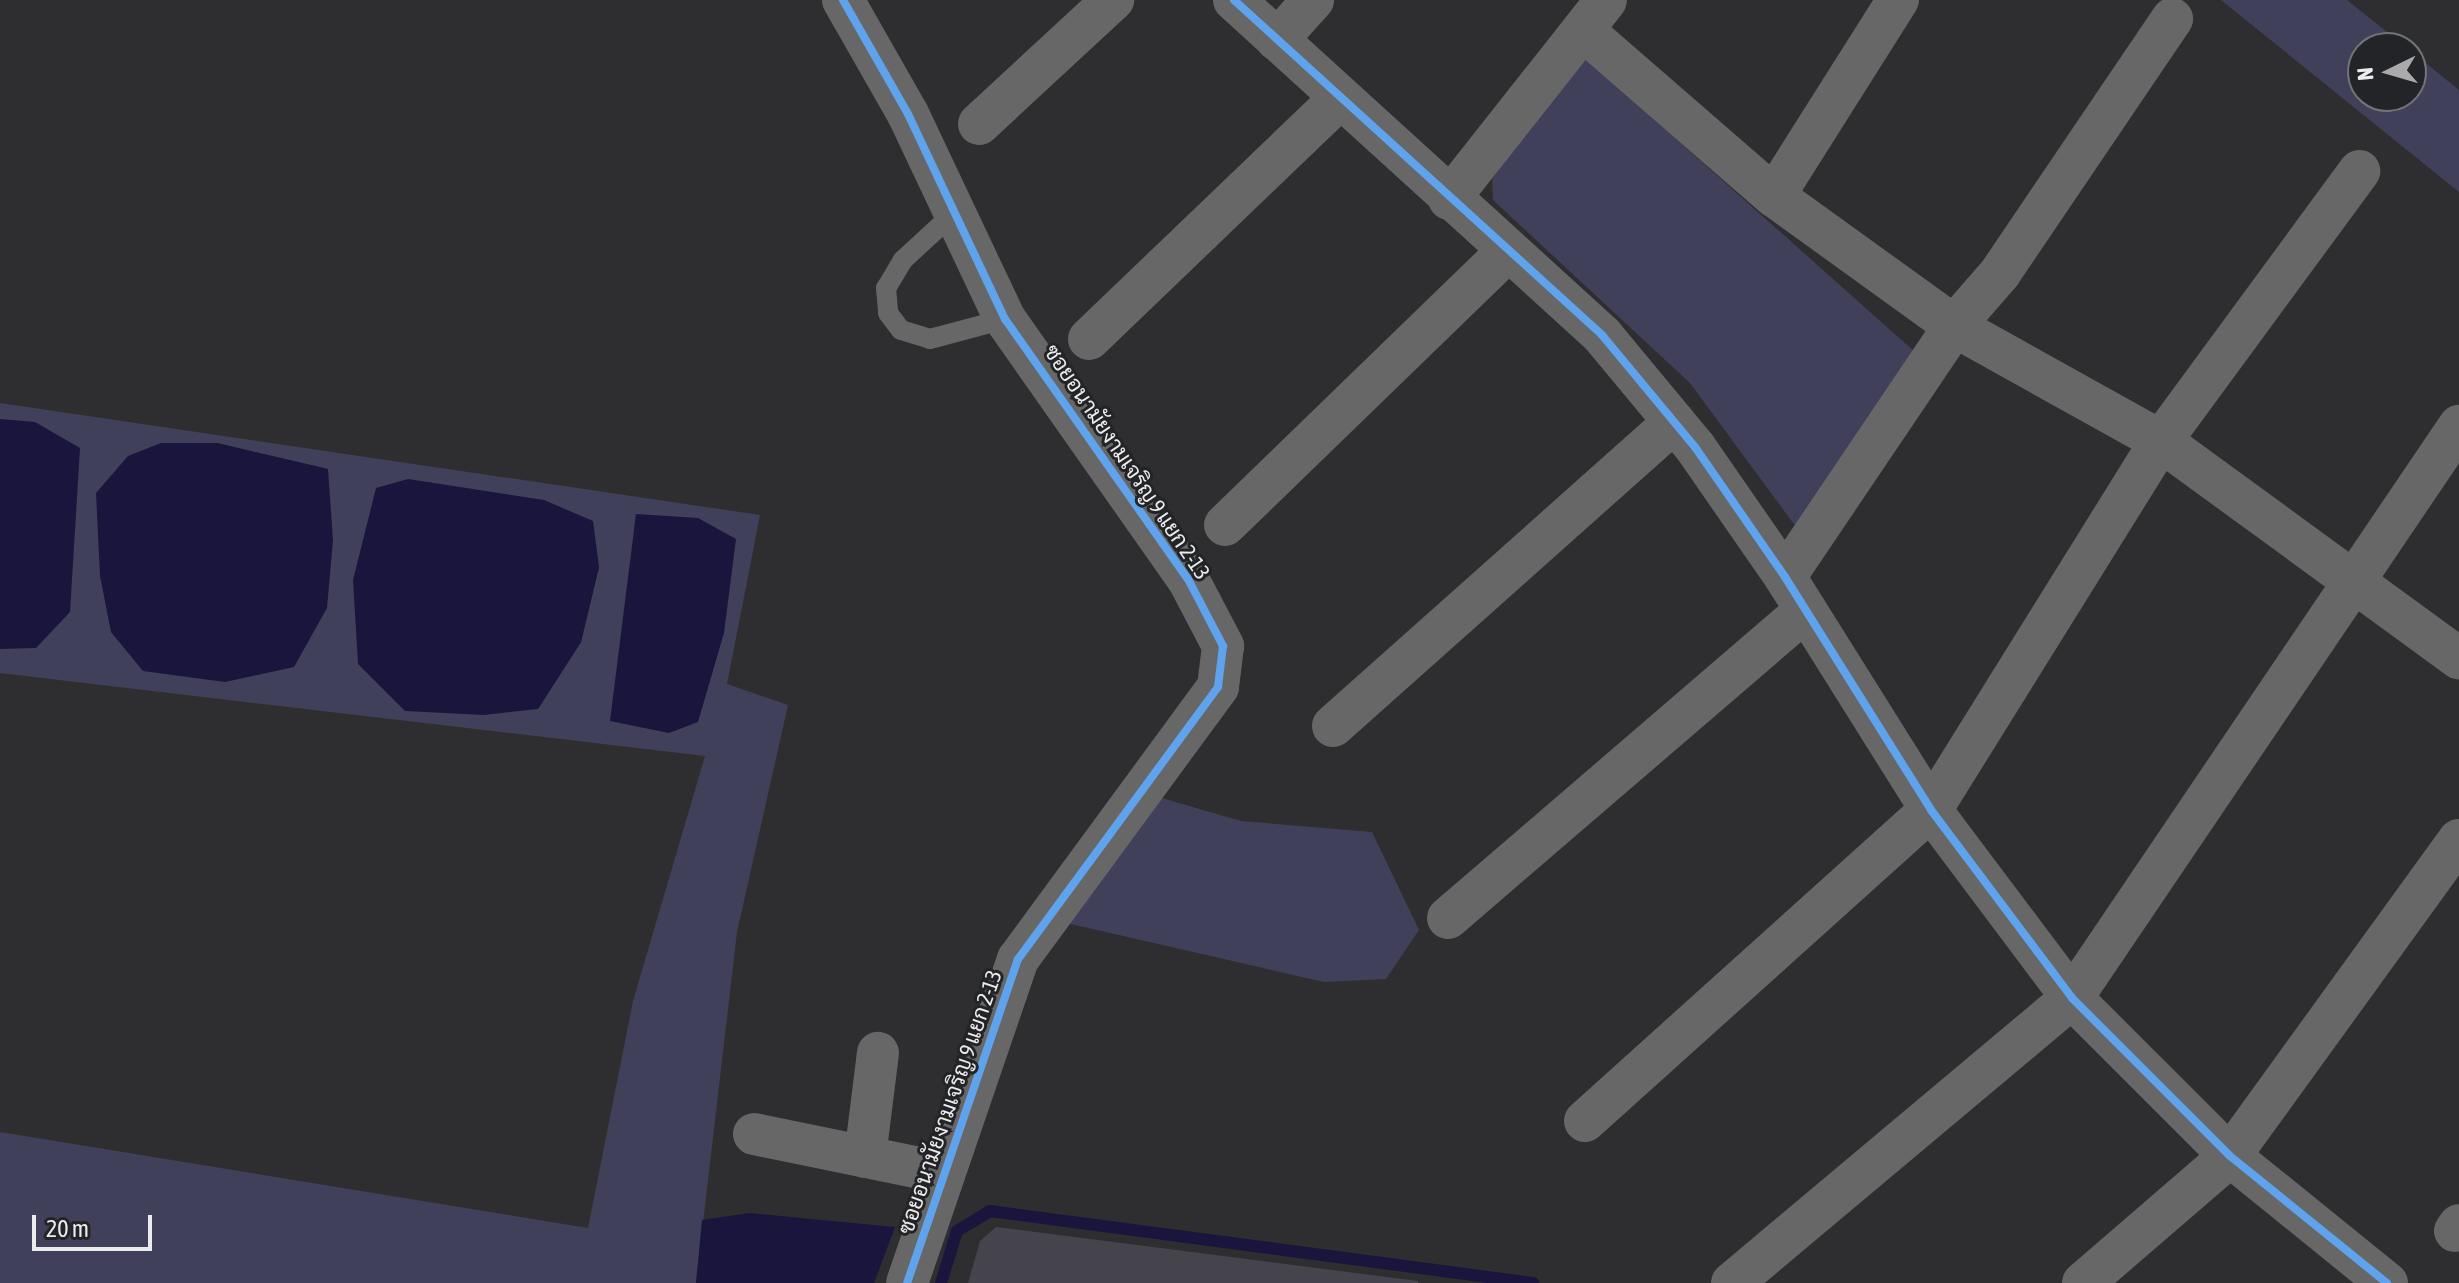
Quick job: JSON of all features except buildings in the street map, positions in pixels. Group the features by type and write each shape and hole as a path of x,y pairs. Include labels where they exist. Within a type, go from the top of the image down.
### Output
{"street":[{"name":"ซอยอนามัยงามเจริญ 9 แยก 2-13","path":"843,0 908,114 1005,319 1188,579 1223,646 1224,664 1218,687 1187,733 1099,844 1018,959 907,1283"},
{"path":"979,124 1113,0"},
{"path":"1234,0 1507,252 1602,335 1674,422 1796,593 1931,810 2072,998 2230,1156 2387,1283"},
{"path":"1277,40 1313,0"},
{"path":"1774,196 1898,0"},
{"path":"1449,199 1595,16 1774,196 1954,326 2161,441 2352,584 2459,658"},
{"path":"1448,918 1796,593 1954,326 2000,273 2172,19"},
{"path":"1089,339 1340,98"},
{"path":"1585,1121 1931,810 2161,441 2359,171"},
{"path":"1225,525 1507,252"},
{"path":"1333,726 1674,422"},
{"path":"1732,1283 2072,998 2459,426"},
{"path":"2083,1283 2230,1156 2459,840"},
{"path":"865,1157 878,1053"},
{"path":"754,1134 944,1173"}],"lane":[{"path":"955,212 903,260 886,288 888,313 901,330 930,339 1005,319"}],"shaded area":[{"path":"2221,0 2347,0 2387,32 2347,32 2347,102"},
{"path":"1582,55 1916,353 1796,527 1690,383 1493,200 1492,179"},
{"path":"2427,64 2459,90 2459,192 2360,112 2427,112"},
{"path":"0,403 760,515 727,684 788,705 737,932 696,1283 0,1283 0,1132 588,1228 633,1001 705,756 0,673","holes":["161,443 217,443 328,469","636,515 669,733 629,579","599,567 581,642 538,709"]},
{"path":"0,419 35,422 80,448 70,612 36,648 0,649"},
{"path":"161,443 217,443 328,469 333,540 327,608 294,667 225,682 143,671 111,632 100,576 96,493 128,456"},
{"path":"408,479 544,500 593,521 599,567 581,642 538,709 484,715 405,711 358,664 353,580 376,488"},
{"path":"636,514 698,518 736,539 724,633 698,722 669,733 610,721"},
{"path":"1158,797 1241,821 1372,832 1419,930 1386,979 1324,982 1062,922"},
{"path":"749,1213 895,1227 874,1283 696,1283 702,1220"}],"waterway":[{"path":"941,1283 957,1231 990,1211 1533,1283"}],"cycle path":[{"path":"843,0 908,114 1005,319 1188,579 1223,646 1218,687 1018,959 907,1283"},
{"path":"1234,0 1602,335 1695,447 1785,577 1931,810 2072,998 2230,1156 2387,1283"}]}
